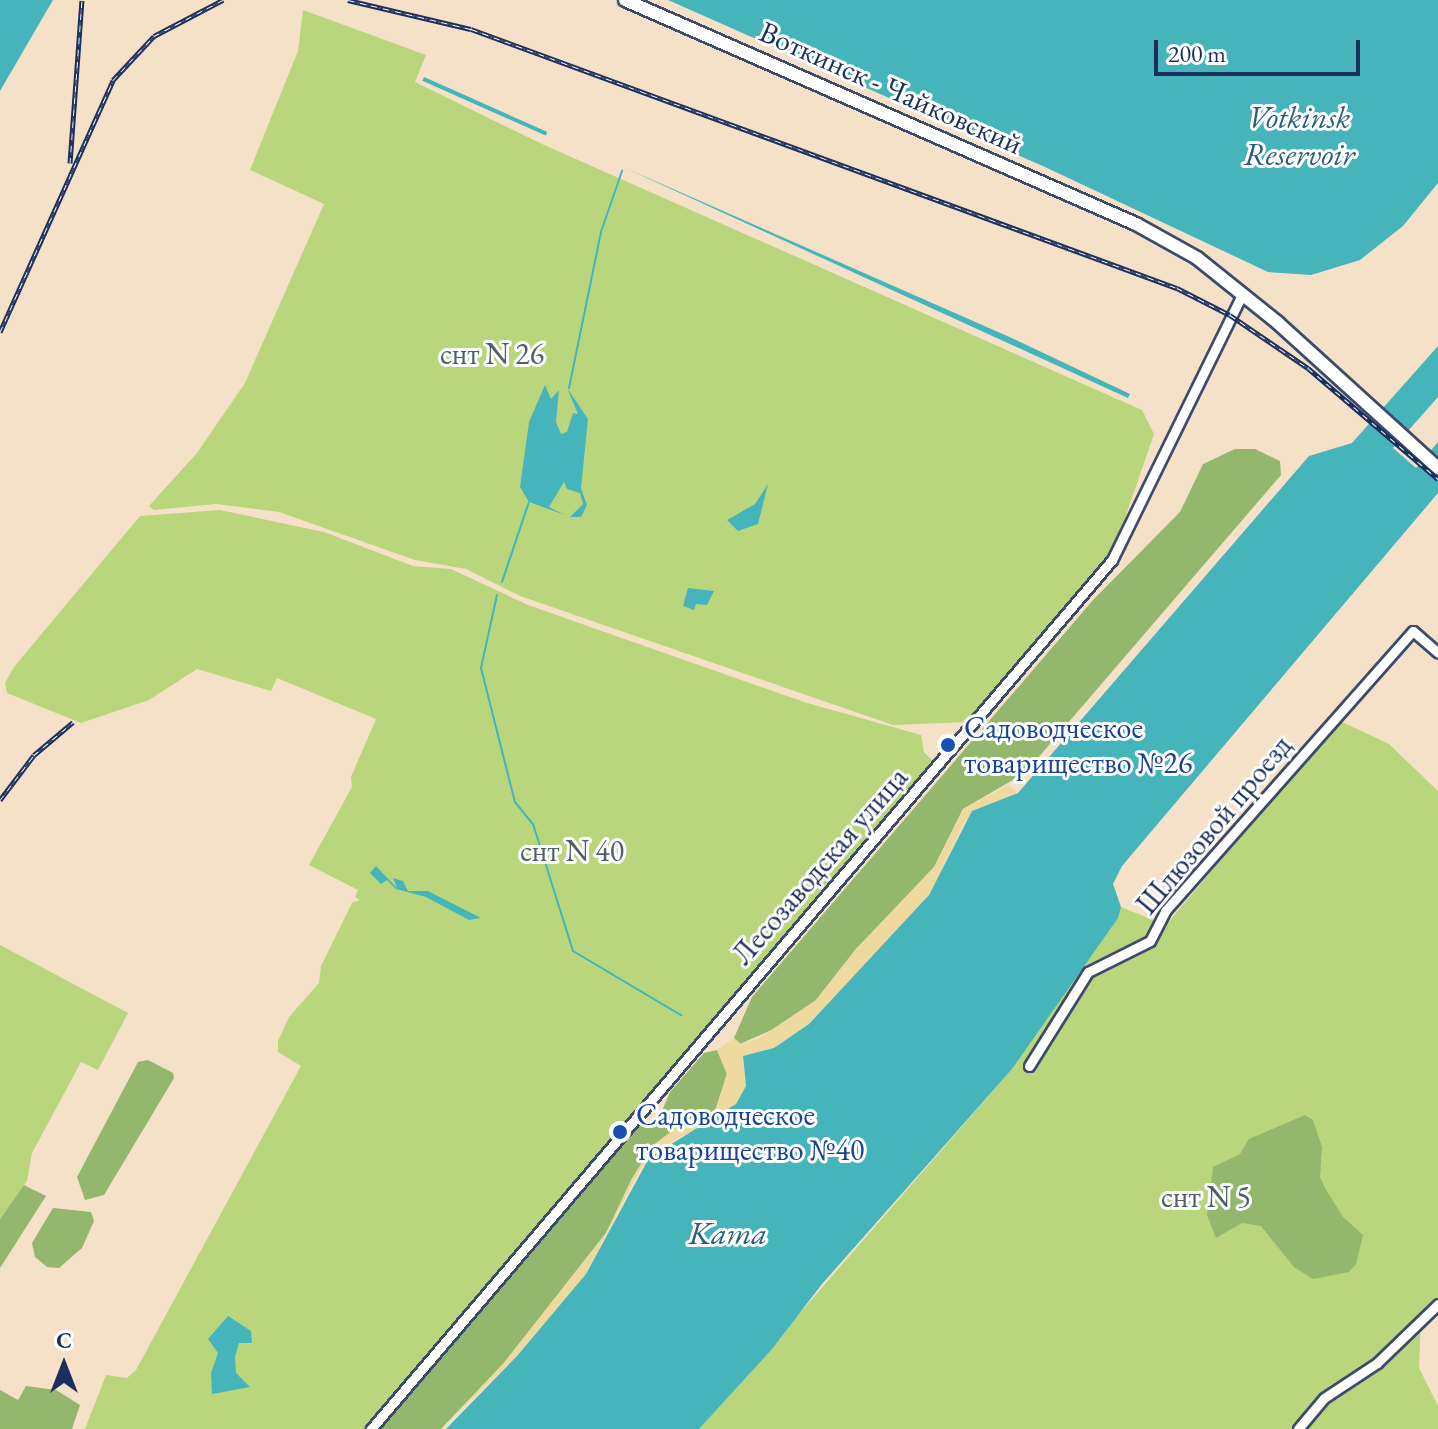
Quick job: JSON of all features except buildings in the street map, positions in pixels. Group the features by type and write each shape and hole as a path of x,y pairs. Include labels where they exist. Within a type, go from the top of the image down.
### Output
{"main road":[{"name":"Воткинск - Чайковский","path":"625,0 1136,224 1197,258 1243,293 1334,379 1438,468"}],"street":[{"name":"Лесозаводская улица","path":"371,1429 1112,560 1243,293"},
{"name":"Шлюзовой проезд","path":"1029,1066 1088,972 1150,941 1165,911 1413,631 1438,653"},
{"path":"1298,1429 1324,1398 1377,1363 1438,1304"}],"green space":[{"name":"снт N 26","path":"303,10 426,55 415,82 542,144 1142,410 1154,434 1115,547 969,722 893,725 520,596 466,569 415,560 279,512 216,504 154,510 149,506 197,453 245,383 324,204 250,170 298,51"},
{"path":"1235,449 1255,449 1280,461 1281,475 1025,773 963,809 934,867 856,949 816,1000 787,1023 740,1044 734,1038 752,997 1093,600 1180,512 1203,464"},
{"name":"снт N 40","path":"220,510 324,532 413,566 451,569 528,605 804,702 921,735 924,752 934,762 364,1429 85,1429 106,1375 127,1378 136,1370 301,1066 278,1052 278,1041 289,1017 319,983 321,966 352,903 360,900 355,897 358,890 309,865 352,787 351,777 376,719 277,678 271,691 197,669 149,700 81,723 7,693 5,683 14,667 140,516"},
{"name":"снт N 5","path":"1338,720 1389,744 1438,791 1438,1302 1421,1316 1419,1368 1438,1406 1438,1429 699,1429 1012,1069 1121,907 1166,925"},
{"path":"0,945 128,1013 98,1070 81,1062 32,1153 27,1181 0,1219"},
{"path":"717,1050 727,1074 715,1111 687,1120 652,1146 606,1233 503,1364 441,1429 381,1429 639,1124 659,1118 670,1092 704,1053"},
{"path":"148,1060 173,1073 174,1078 104,1195 85,1200 77,1177 138,1062"},
{"path":"1305,1115 1313,1120 1322,1147 1320,1177 1325,1188 1343,1217 1363,1235 1356,1264 1349,1272 1313,1279 1294,1267 1261,1226 1242,1223 1216,1238 1207,1215 1213,1167 1240,1154 1249,1139"},
{"path":"24,1185 46,1196 0,1268 0,1219"},
{"path":"53,1208 91,1212 94,1221 82,1248 59,1268 47,1267 35,1257 32,1243"},
{"path":"26,1386 56,1390 80,1405 72,1429 0,1429 0,1390 18,1400"}],"sand":[{"path":"1009,785 1018,793 965,821 929,895 809,1024 774,1048 743,1056 746,1086 736,1104 710,1124 677,1138 641,1167 586,1274 517,1356 441,1429 503,1364 606,1233 631,1180 652,1146 687,1120 715,1111 727,1074 717,1050 734,1038 741,1044 758,1039 816,1000 856,949 934,868 963,809"}],"water":[{"path":"0,0 53,0 0,91"},
{"name":"Votkinsk Reservoir","path":"668,0 1438,0 1438,183 1403,226 1360,260 1311,275 1268,272 1045,167"},
{"path":"424,77 547,132 546,136 422,81"},
{"path":"623,167 1014,339 1130,394 1128,398"},
{"name":"Kama","path":"1438,346 1438,397 1393,448 1416,468 1438,442 1438,493 1122,866 1113,884 1121,907 1118,918 1012,1069 822,1284 772,1349 699,1429 446,1429 517,1356 586,1274 649,1158 736,1104 746,1086 743,1056 774,1048 809,1024 929,895 972,811 1018,793 1309,456 1352,443"},
{"path":"545,385 551,399 559,390 556,422 561,434 567,432 573,413 578,414 567,388 588,419 581,488 587,505 581,517 570,517 583,504 580,493 567,489 564,482 549,507 565,515 529,502 520,487 529,422"},
{"path":"768,484 758,524 738,531 727,520 755,504"},
{"path":"688,588 714,591 707,605 696,604 694,610 683,606"},
{"path":"376,866 397,888 393,878 403,881 408,891 428,891 481,918 469,920 426,897 396,889 387,880 381,884 370,873"},
{"path":"228,1316 251,1331 252,1343 239,1343 235,1357 236,1373 250,1387 212,1394 211,1373 218,1353 208,1339"}],"waterway":[{"path":"569,388 601,232 622,171"},
{"path":"502,582 529,502"},
{"path":"497,595 481,668 515,802 533,824 573,951 681,1015"}],"railway":[{"path":"70,163 82,0"},
{"path":"0,332 113,80 154,36 223,0"},
{"path":"348,0 471,29 1177,288 1230,315 1308,368 1438,479"},
{"path":"0,800 34,755 73,722"}],"place":[{"name":"Садоводческое товарищество №26","path":"948,745"},
{"name":"Садоводческое товарищество №40","path":"620,1132"}]}
